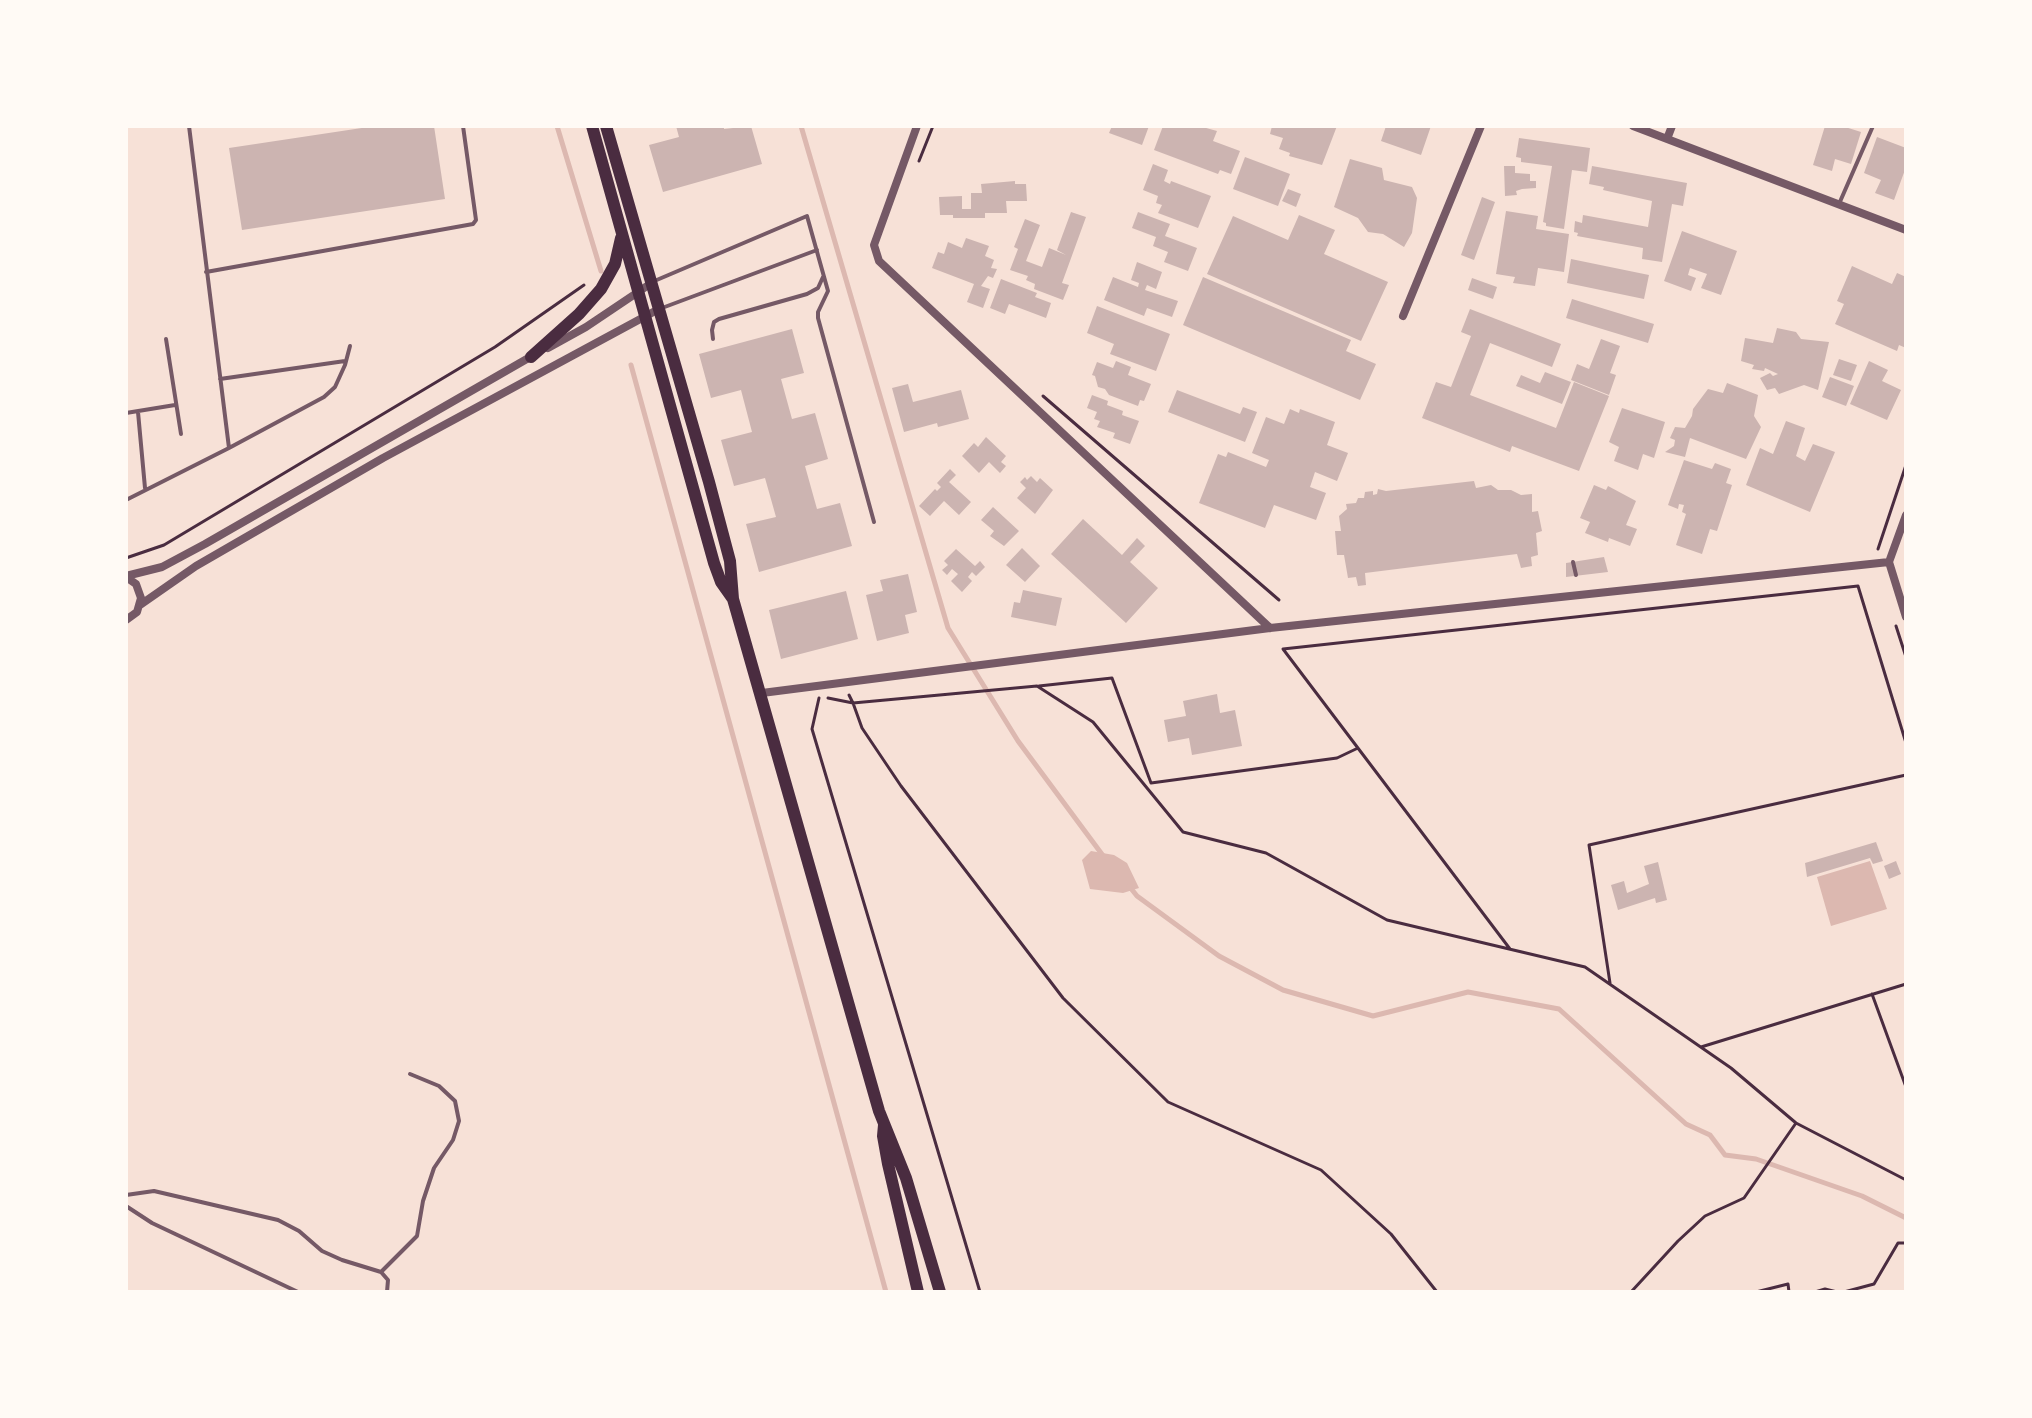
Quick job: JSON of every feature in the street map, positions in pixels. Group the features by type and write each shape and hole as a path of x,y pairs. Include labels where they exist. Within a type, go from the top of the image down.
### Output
{"main road":[{"path":"592,126 638,290 651,312"},
{"path":"606,126 650,284 651,312 714,563 721,582 733,599 884,1125 906,1178 940,1292"},
{"path":"531,357 579,314 601,289 618,254 620,218"},
{"path":"884,1125 888,1164 918,1292"}],"street":[{"path":"917,126 874,245 883,265 1270,628"},
{"path":"1403,316 1481,126"},
{"path":"1633,126 1906,230"},
{"path":"1667,139 1672,126"},
{"path":"126,576 162,567 186,554 586,327 650,284"},
{"path":"140,605 196,566 370,465 651,312"},
{"path":"1906,515 1889,562 1906,617"},
{"path":"762,693 1270,628 1889,562"},
{"path":"126,576 140,591 137,612 126,620"}],"lane":[{"path":"189,126 229,448"},
{"path":"206,272 473,224 476,220 463,126"},
{"path":"1839,204 1873,126"},
{"path":"650,284 671,272 807,216 828,291 818,315 874,522"},
{"path":"651,312 817,250"},
{"path":"713,339 714,322 719,319 807,294 818,288 824,275"},
{"path":"166,339 181,434"},
{"path":"126,500 324,397 335,387 350,346"},
{"path":"220,379 346,361"},
{"path":"126,413 176,405"},
{"path":"138,412 145,488"},
{"path":"1573,562 1576,575"},
{"path":"381,1272 417,1236 423,1201 434,1168 453,1140 459,1121 455,1101 439,1086 410,1074"},
{"path":"126,1195 154,1191 263,1214 299,1231 322,1251 381,1272 388,1280 387,1292"},
{"path":"126,1206 152,1223 298,1292"}],"path":[{"path":"916,169 933,126"},
{"path":"126,558 164,545 495,347 588,282 601,289"},
{"path":"1038,392 1279,600"},
{"path":"1510,949 1283,649 1858,586 1906,743"},
{"path":"980,1292 812,729 820,696 853,703 1112,678 1151,783 1337,758 1358,748"},
{"path":"1037,686 1093,722 1183,832 1266,853 1387,920 1585,967 1731,1068 1796,1123 1906,1180"},
{"path":"847,689 862,728 901,786 1063,998 1168,1102 1321,1170 1391,1234 1437,1292"},
{"path":"1610,984 1589,845 1906,775"},
{"path":"1701,1047 1906,984"},
{"path":"1872,994 1906,1087"},
{"path":"1631,1292 1705,1216 1744,1198 1796,1123"},
{"path":"1844,1292 1874,1284 1898,1243 1906,1243"},
{"path":"1756,1292 1788,1284 1789,1292"},
{"path":"1815,1292 1825,1289 1837,1292"}],"shaded area":[{"path":"1091,851 1114,855 1127,863 1139,888 1123,893 1090,889 1082,860"},
{"path":"1870,861 1887,909 1831,926 1817,877"}],"building":[{"path":"375,126 434,126 445,199 242,230 229,148"},
{"path":"676,126 724,126 724,129 751,126 762,164 663,192 649,145 679,137"},
{"path":"1112,126 1149,126 1142,145 1109,133"},
{"path":"1163,126 1199,126 1217,131 1213,141 1240,151 1231,174 1220,170 1218,174 1154,150"},
{"path":"1272,126 1337,126 1322,165 1289,156 1290,153 1279,149 1283,138 1270,134"},
{"path":"1386,126 1431,126 1421,155 1381,141"},
{"path":"1825,126 1842,126 1861,132 1851,164 1835,159 1832,171 1813,165"},
{"path":"1877,137 1906,148 1906,167 1894,200 1875,193 1881,180 1864,173"},
{"path":"1519,138 1590,148 1587,172 1572,170 1564,229 1546,226 1543,222 1552,166 1521,162 1521,158 1516,157"},
{"path":"1245,157 1290,174 1278,206 1233,189"},
{"path":"1350,159 1382,168 1384,180 1412,187 1417,198 1412,233 1404,247 1383,234 1368,232 1358,218 1334,207"},
{"path":"1153,164 1168,170 1164,181 1211,196 1198,228 1158,213 1162,205 1156,203 1158,196 1143,190"},
{"path":"1504,166 1515,166 1515,173 1530,174 1530,181 1536,181 1536,188 1522,189 1516,191 1517,195 1505,196"},
{"path":"1592,166 1687,183 1683,206 1672,204 1662,262 1642,259 1643,248 1577,236 1578,233 1574,232 1575,221 1582,223 1583,215 1648,227 1652,201 1589,184"},
{"path":"1015,181 1015,184 1026,184 1027,201 1006,201 1007,213 985,213 985,218 940,215 939,197 962,196 962,209 971,209 971,193 982,193 981,184"},
{"path":"1288,189 1301,194 1296,207 1282,201"},
{"path":"1482,197 1495,202 1474,260 1461,255"},
{"path":"1506,211 1538,216 1536,229 1569,234 1564,272 1538,268 1535,286 1513,283 1515,277 1496,274"},
{"path":"1071,212 1086,217 1062,283 1069,285 1063,300 1034,289 1035,284 1026,280 1028,276 1010,270 1018,249 1014,247 1025,219 1040,225 1026,261 1042,267 1049,248 1066,255 1057,250"},
{"path":"1138,212 1170,224 1165,236 1197,248 1188,271 1164,262 1168,252 1153,246 1156,237 1132,228"},
{"path":"1299,215 1335,230 1324,254 1388,282 1361,341 1207,274 1233,216 1288,240"},
{"path":"1682,231 1737,251 1721,295 1701,288 1707,274 1690,268 1688,275 1696,278 1691,291 1664,281"},
{"path":"966,238 989,246 985,256 994,260 991,268 997,269 993,278 988,276 981,286 990,289 983,308 967,302 974,284 932,268 938,252 944,254 948,242 962,248"},
{"path":"1571,259 1649,275 1644,299 1567,283"},
{"path":"1137,262 1162,272 1156,289 1147,285 1145,290 1178,301 1172,317 1147,308 1144,316 1104,300 1113,277 1138,287 1139,283 1131,280"},
{"path":"1852,266 1892,284 1897,273 1906,277 1906,348 1899,345 1897,351 1835,324 1844,304 1837,301"},
{"path":"1203,277 1351,340 1346,351 1376,364 1360,400 1183,325"},
{"path":"1472,278 1497,287 1493,299 1468,290"},
{"path":"1001,279 1037,293 1035,297 1051,303 1046,318 1009,304 1005,314 990,308"},
{"path":"1572,299 1654,324 1648,343 1566,318"},
{"path":"1097,306 1170,334 1156,371 1110,354 1114,344 1087,333"},
{"path":"1470,309 1561,344 1552,367 1490,343 1470,395 1556,428 1574,382 1609,396 1579,471 1512,446 1510,452 1422,418 1436,382 1451,387 1471,336 1461,332"},
{"path":"1777,328 1796,332 1801,339 1829,342 1818,390 1804,385 1779,394 1775,388 1767,390 1760,378 1770,373 1773,376 1778,374 1765,368 1764,371 1752,369 1754,365 1741,361 1745,338 1773,343"},
{"path":"792,329 804,373 781,379 792,419 815,413 828,459 805,466 817,509 840,503 852,546 759,572 746,524 776,517 765,478 734,486 721,440 752,432 741,390 711,398 699,354"},
{"path":"1601,339 1620,346 1610,373 1616,375 1609,395 1571,380 1577,364 1589,369"},
{"path":"1839,359 1857,365 1851,381 1833,375"},
{"path":"1116,361 1131,367 1128,375 1151,384 1144,401 1140,400 1138,406 1109,395 1105,389 1098,387 1092,375 1097,362 1113,368"},
{"path":"1869,361 1888,370 1882,381 1901,390 1887,420 1850,404"},
{"path":"1545,372 1571,382 1562,404 1516,386 1521,375 1540,383"},
{"path":"1830,377 1854,386 1846,406 1822,397"},
{"path":"1727,383 1758,395 1754,416 1761,427 1746,459 1690,438 1685,457 1665,452 1674,446 1675,440 1670,438 1675,427 1685,428 1693,409 1708,389 1723,393"},
{"path":"908,384 913,402 961,390 969,419 904,432 892,388"},
{"path":"1177,390 1240,414 1243,407 1257,412 1245,442 1168,412"},
{"path":"1092,395 1123,411 1122,415 1139,421 1130,444 1113,438 1115,433 1097,427 1100,421 1094,419 1097,412 1087,408"},
{"path":"1622,408 1665,422 1654,458 1643,454 1638,470 1614,461 1619,447 1609,442"},
{"path":"1290,409 1299,413 1300,409 1335,422 1327,445 1348,453 1337,481 1315,472 1310,487 1326,493 1316,520 1274,505 1265,528 1199,503 1218,454 1226,457 1228,452 1266,467 1269,460 1252,453 1266,417 1284,424"},
{"path":"1786,421 1805,428 1796,456 1805,461 1813,444 1835,452 1810,512 1746,485 1760,448 1773,454"},
{"path":"986,437 1006,456 1001,462 1006,466 1000,473 989,462 979,473 962,456 974,443 978,447"},
{"path":"1684,460 1712,469 1715,463 1731,469 1726,483 1732,485 1717,531 1710,529 1702,554 1676,545 1686,514 1682,512 1684,505 1679,504 1678,509 1668,505"},
{"path":"950,469 956,475 949,482 971,502 959,515 944,501 930,516 919,506 935,489 937,491 941,487 937,483"},
{"path":"1031,476 1037,482 1040,478 1053,490 1035,514 1017,498 1026,488 1020,482"},
{"path":"1474,481 1476,488 1491,485 1498,490 1532,494 1532,512 1538,511 1542,531 1536,533 1538,555 1531,557 1532,566 1521,568 1517,554 1365,573 1366,585 1358,586 1356,577 1348,578 1344,555 1337,555 1335,531 1341,531 1339,516 1347,509 1346,504 1364,498 1365,492 1377,494 1378,489 1386,491"},
{"path":"1594,485 1606,490 1608,486 1636,501 1626,525 1637,529 1630,546 1585,533 1590,522 1580,518"},
{"path":"993,507 1019,531 1004,546 990,536 994,531 981,520"},
{"path":"1083,519 1122,555 1137,538 1145,546 1130,562 1158,588 1126,623 1051,554"},
{"path":"1022,548 1040,566 1025,582 1006,565"},
{"path":"956,549 975,566 980,561 985,567 976,576 972,572 968,577 972,581 962,592 951,581 958,574 952,569 947,575 942,570 948,565 944,561"},
{"path":"1604,557 1608,572 1566,577 1566,563"},
{"path":"908,574 917,612 905,615 909,633 877,641 866,595 883,591 880,580"},
{"path":"1023,590 1062,598 1056,626 1011,617 1014,602 1020,603"},
{"path":"846,591 858,639 781,659 769,610"},
{"path":"1217,694 1220,713 1235,710 1242,746 1192,755 1189,738 1168,742 1164,720 1186,716 1183,701"},
{"path":"1876,842 1883,861 1873,864 1870,858 1807,877 1805,863"},
{"path":"1896,861 1901,874 1889,879 1884,866"},
{"path":"1658,862 1667,900 1656,903 1655,898 1618,910 1611,885 1624,881 1627,893 1649,884 1644,866"}],"waterway":[{"path":"557,126 601,271"},
{"path":"801,126 948,628 1018,741 1104,857"},
{"path":"631,365 886,1292"},
{"path":"1129,886 1137,896 1219,956 1283,990 1373,1016 1468,992 1559,1009 1686,1124 1710,1135 1725,1155 1756,1159 1862,1196 1906,1218"}]}
